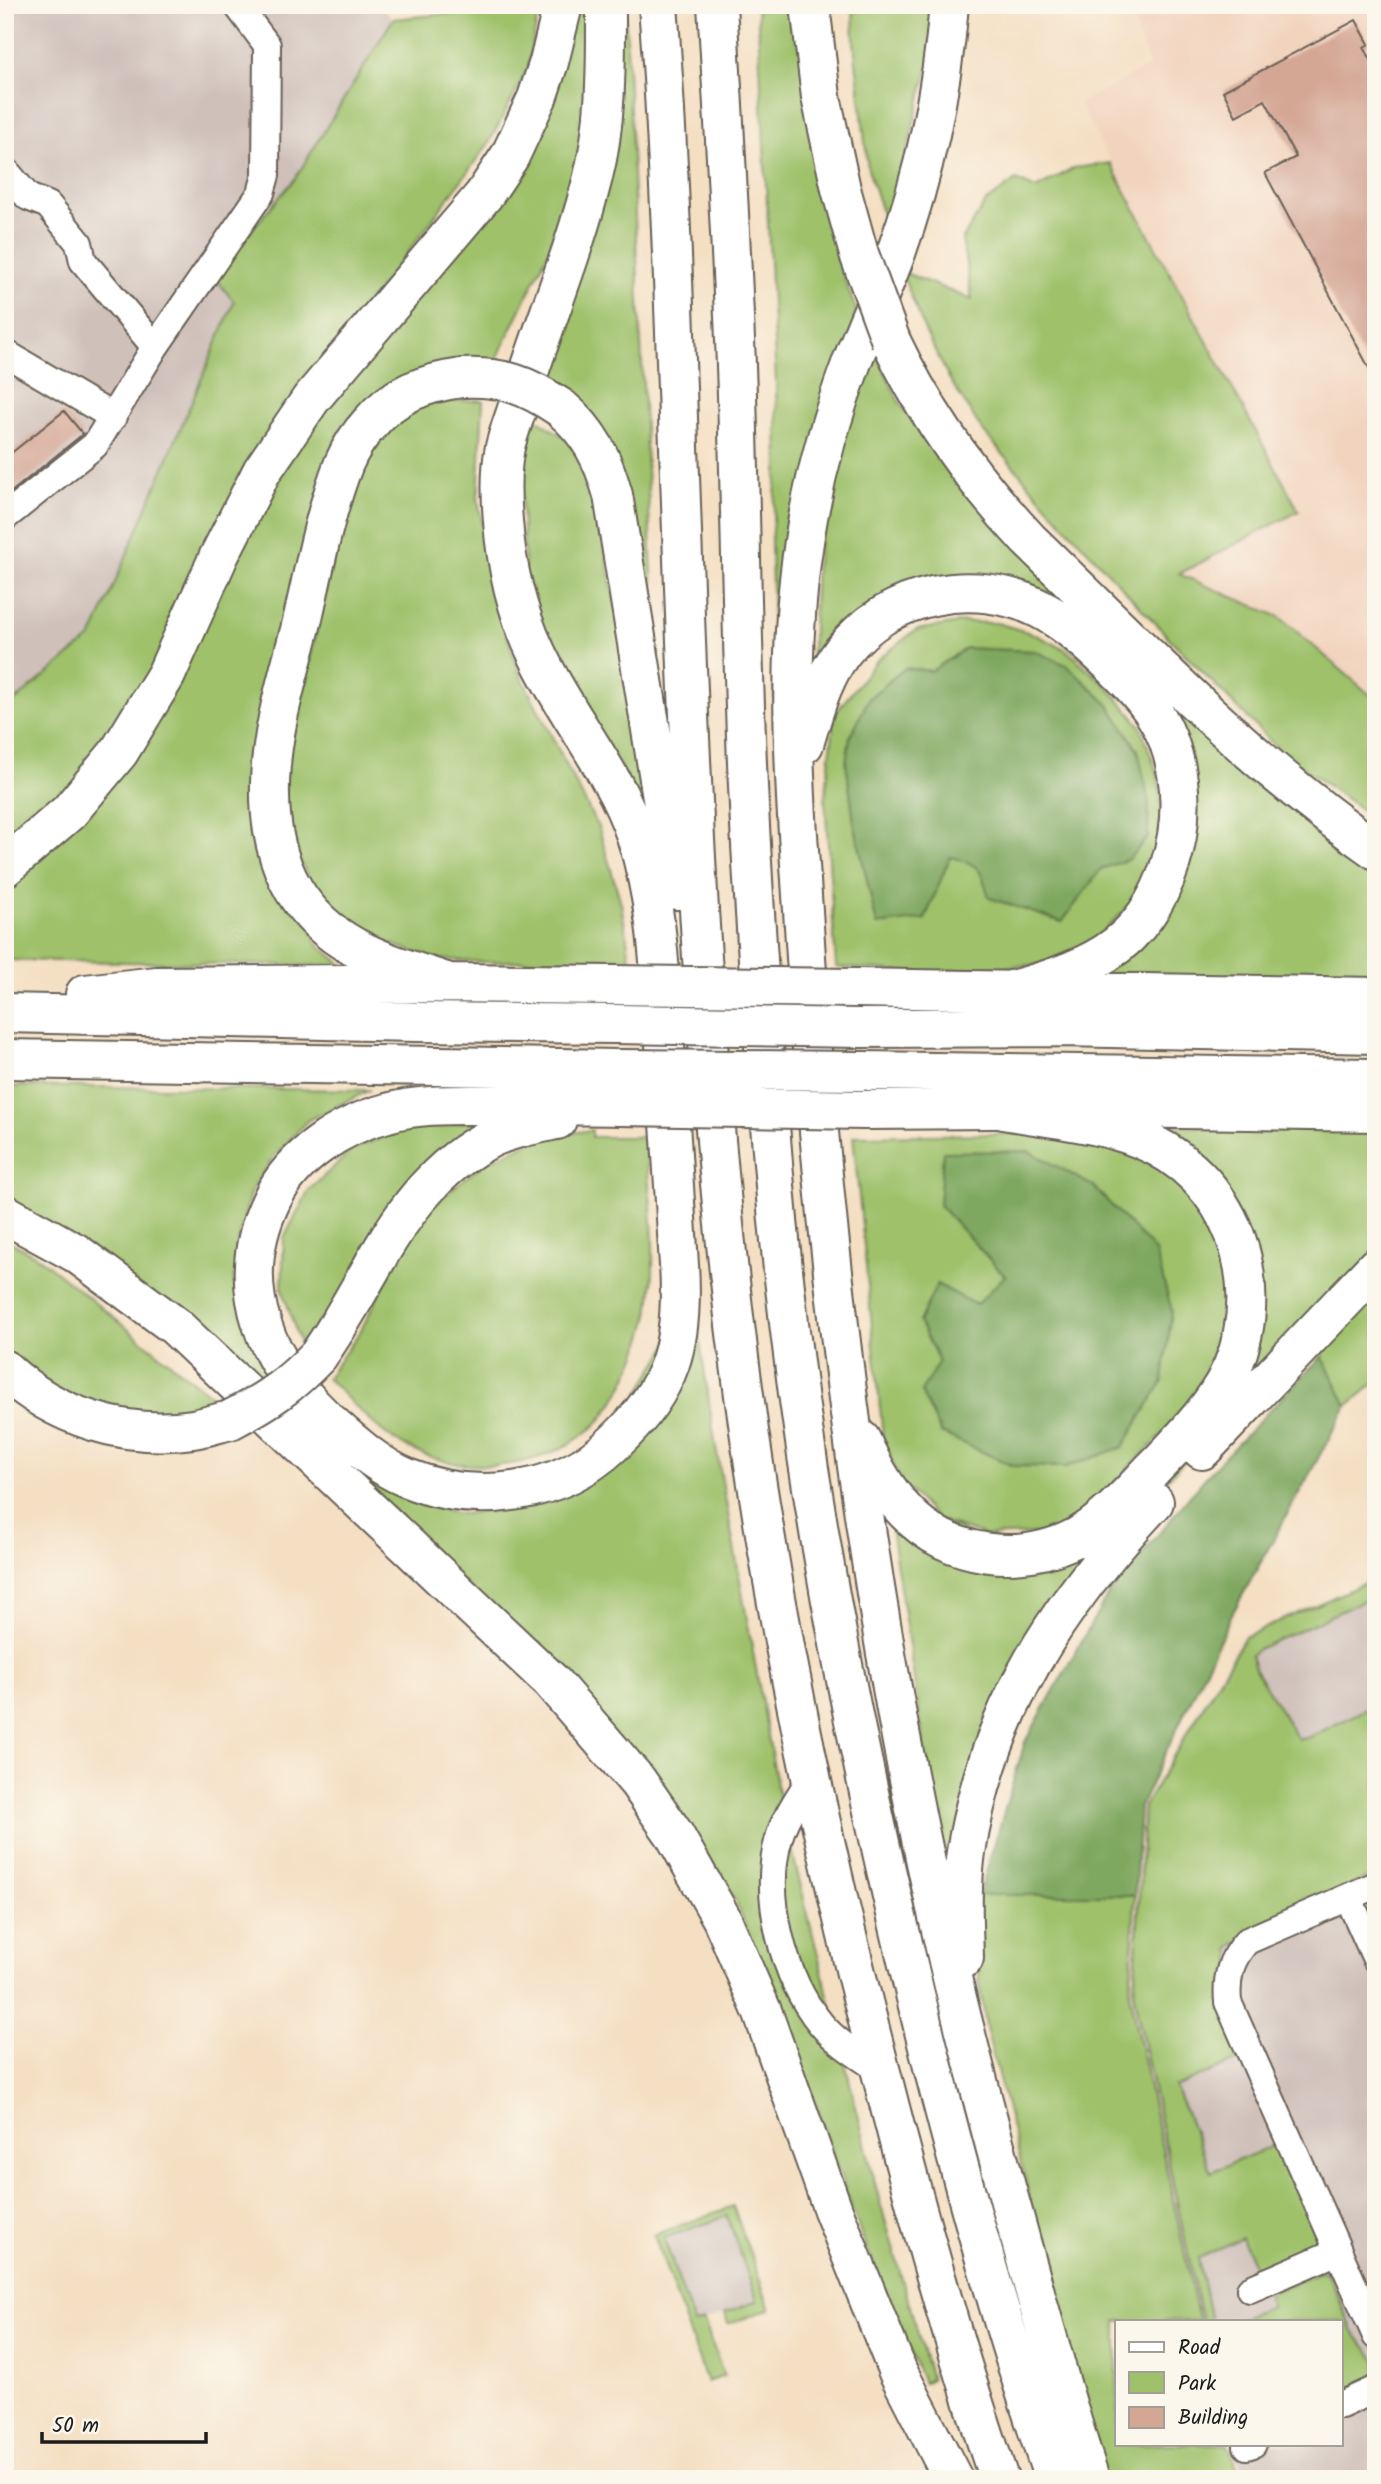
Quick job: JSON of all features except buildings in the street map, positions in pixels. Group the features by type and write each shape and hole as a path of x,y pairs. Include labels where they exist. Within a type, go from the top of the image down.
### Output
{"highway":[{"path":"5,867 69,812 119,752 166,675 219,556 262,471 311,399 484,195 510,156 537,98 563,5"},
{"path":"606,5 604,104 597,157 592,180 505,448 501,490 502,517 516,599 535,652 617,793 635,831 645,869 658,939 680,1282 675,1350 654,1399 598,1458 576,1472 523,1489 489,1493 434,1487 383,1466 331,1424 282,1370 263,1330 254,1283 254,1255 259,1230 279,1186 293,1167 344,1130 383,1114 446,1106 621,1106 866,1110 1116,1108 1376,1112"},
{"path":"658,5 670,194 691,757 716,1141 731,1289 756,1479 776,1602 811,1777 880,2070 931,2257 999,2479"},
{"path":"718,5 730,210 742,620 758,969 773,1167 789,1328 807,1465 850,1702 920,2018 959,2168 1022,2387 1054,2479"},
{"path":"810,5 821,97 841,189 859,254 891,341 909,379 951,447 1000,510 1028,539 1229,731 1330,818 1376,850"},
{"path":"949,5 937,104 919,176 898,248 851,365 825,443 805,532 794,635 795,772 806,966 819,1136 849,1410 897,1713 922,1844 965,2033 1059,2382 1090,2479"},
{"path":"449,983 360,952 331,932 305,906 278,854 270,807 270,784 273,751 292,662 320,544 345,461 369,424 399,397 426,384 484,377 516,383 533,390 561,408 578,423 596,447 606,469 616,509 716,1141"},
{"path":"795,772 828,675 843,652 861,631 880,617 923,597 981,593 1037,608 1084,639 1129,680 1152,708 1168,739 1178,776 1180,823 1165,882 1133,932 1108,952 1049,980 1008,991"},
{"path":"5,997 97,993 157,986 449,983 1376,997"},
{"path":"5,1013 415,1022 859,1028 1064,1027 1376,1034"},
{"path":"5,1059 1376,1078"},
{"path":"5,1370 25,1388 76,1416 117,1428 155,1431 193,1429 230,1420 263,1403 293,1382 318,1356 342,1324 390,1234 414,1202 438,1176 461,1157 504,1133 621,1106"},
{"path":"849,1410 865,1449 883,1480 901,1506 921,1525 951,1544 968,1550 1003,1555 1027,1553 1048,1549 1077,1537 1104,1519 1183,1436 1216,1397 1228,1374 1238,1351 1247,1315 1246,1274 1234,1228 1206,1183 1169,1153 1117,1130 1003,1110"},
{"path":"5,1214 76,1253 175,1326 551,1681 638,1782 674,1834 722,1919 762,2011 828,2197 898,2372 953,2479"},
{"path":"965,2033 963,1890 966,1854 975,1805 988,1758 1023,1676 1058,1619 1127,1531 1376,1267"}],"lane":[{"path":"5,517 95,445 155,347 261,193 266,175 267,45 237,5"},
{"path":"5,170 28,197 48,205 79,243 83,261 155,347"},
{"path":"5,353 113,417"},
{"path":"811,1777 783,1825 774,1857 772,1888 778,1927 793,1975 820,2022 839,2042 880,2070"},
{"path":"1376,1885 1247,1941 1237,1952 1226,1985 1233,2013 1376,2336"},
{"path":"1348,1897 1376,1959"},
{"path":"1250,2289 1338,2251"},
{"path":"1342,2405 1376,2389"}],"shaded area":[{"path":"5,5 382,5 393,19 295,179 234,302 92,637 5,709"},
{"path":"1128,5 1376,5 1376,733 1178,573 1299,511 1079,103 1149,66"},
{"path":"1376,1577 1376,2479 1245,2479 1233,2446 1342,2446 1342,2320 1200,2320 1132,1998 1142,1806 1243,1636"},
{"path":"727,2216 758,2302 695,2324 664,2238"}],"green space":[{"path":"470,5 540,5 527,71 489,143 317,368 138,700 84,776 5,846 5,709 92,637 234,302 213,275 295,179 393,19 469,12"},
{"path":"577,5 590,5 586,159 558,232 496,361 379,396 262,750 316,943 344,966 5,960 5,879 48,850 267,494 355,363 452,255"},
{"path":"625,5 658,700 623,485 540,376"},
{"path":"757,5 797,5 808,105 841,270 856,310 775,732 771,541 778,463"},
{"path":"853,5 936,5 932,53 887,228 868,169 854,43"},
{"path":"1110,163 1299,511 1179,574 1280,617 1376,700 1376,820 1281,752 1169,638 1064,525 982,430 950,380 926,333 901,271 972,300 962,240 985,203 1016,180 1036,189 1074,168"},
{"path":"872,345 898,400 940,458 1376,863 1376,980 1097,977 1154,932 1189,756 994,579 811,670 816,567 826,492"},
{"path":"483,400 478,498 492,592 519,672 599,829 621,903 630,958 485,962 436,959 358,933 320,902 284,828 286,764 341,524 365,454 402,417 430,402"},
{"path":"529,414 573,443 590,471 659,833 549,646 525,572 521,488"},
{"path":"964,622 997,623 1034,634 1065,649 1108,687 1140,725 1158,775 1165,830 1140,895 1097,938 1046,964 919,973 836,967 825,798 835,714 876,661 916,630","holes":["905,668 931,671 1129,859 1101,869 1062,922 968,861 950,857 925,919 877,924 854,822 846,762 850,737 870,698"]},
{"path":"966,648 1035,651 1067,665 1109,705 1138,750 1149,802 1148,837 1129,859 1101,869 1062,922 989,898 978,869 968,862 950,857 925,919 877,925 854,822 846,762 850,737 869,698 905,668 931,671"},
{"path":"5,1086 370,1090 308,1120 272,1159 250,1194 237,1245 237,1294 269,1380 256,1390 5,1199"},
{"path":"506,1119 328,1317 300,1344 282,1289 284,1238 309,1190 352,1150 416,1124"},
{"path":"1133,1125 1376,1131 1376,1257 1314,1318 1063,1595 946,1888 887,1502 1047,1557 1213,1415 1254,1265"},
{"path":"592,1130 592,1137 645,1137 652,1222 652,1286 643,1338 621,1390 591,1429 569,1444 520,1462 494,1466 468,1465 417,1452 393,1439 368,1419 327,1378 360,1332 398,1257 435,1203 484,1163 540,1138"},
{"path":"1080,1133 1172,1169 1226,1247 1229,1326 1204,1392 1082,1516 1047,1534 973,1536 937,1519 898,1478 883,1437 853,1136","holes":["939,1205 1163,1381 1013,1466 941,1433 922,1392 939,1361 937,1285 976,1305 1005,1276"]},
{"path":"1029,1151 1093,1186 1155,1251 1172,1311 1163,1381 1123,1447 1066,1467 1013,1466 941,1433 921,1392 939,1361 919,1322 937,1284 976,1305 1005,1276 939,1205 943,1152"},
{"path":"5,1239 38,1257 224,1406 186,1418 104,1416 5,1359"},
{"path":"1376,1294 1376,1382 1347,1406 1322,1356 1341,1324"},
{"path":"694,1301 715,1442 781,1807 879,2199 931,2379 923,2383 860,2231 803,2069 736,1902 660,1781 360,1477 407,1500 461,1514 532,1507 586,1482"},
{"path":"1322,1356 1347,1406 1231,1616 1140,1806 1135,1895 979,1895 1025,1742 1107,1596 1210,1472"},
{"path":"1376,1578 1376,1595 1258,1649 1251,1655 1255,1669 1298,1739 1308,1738 1376,1704 1376,1873 1230,1947 1243,2058 1175,2087 1211,2172 1282,2142 1319,2238 1315,2247 1259,2277 1242,2238 1198,2258 1211,2320 1202,2320 1134,1997 1144,1806 1245,1637"},
{"path":"979,1895 1135,1895 1130,1998 1199,2320 1115,2320 1115,2446 1229,2446 1241,2479 1099,2479 987,2032 979,1980"},
{"path":"733,2206 770,2309 728,2324 725,2313 757,2301 727,2216 664,2238 694,2324 704,2321 724,2376 707,2382 654,2235"},
{"path":"1324,2271 1330,2277 1353,2332 1376,2359 1376,2384 1342,2400 1342,2320 1237,2320 1271,2306 1267,2294"}]}
